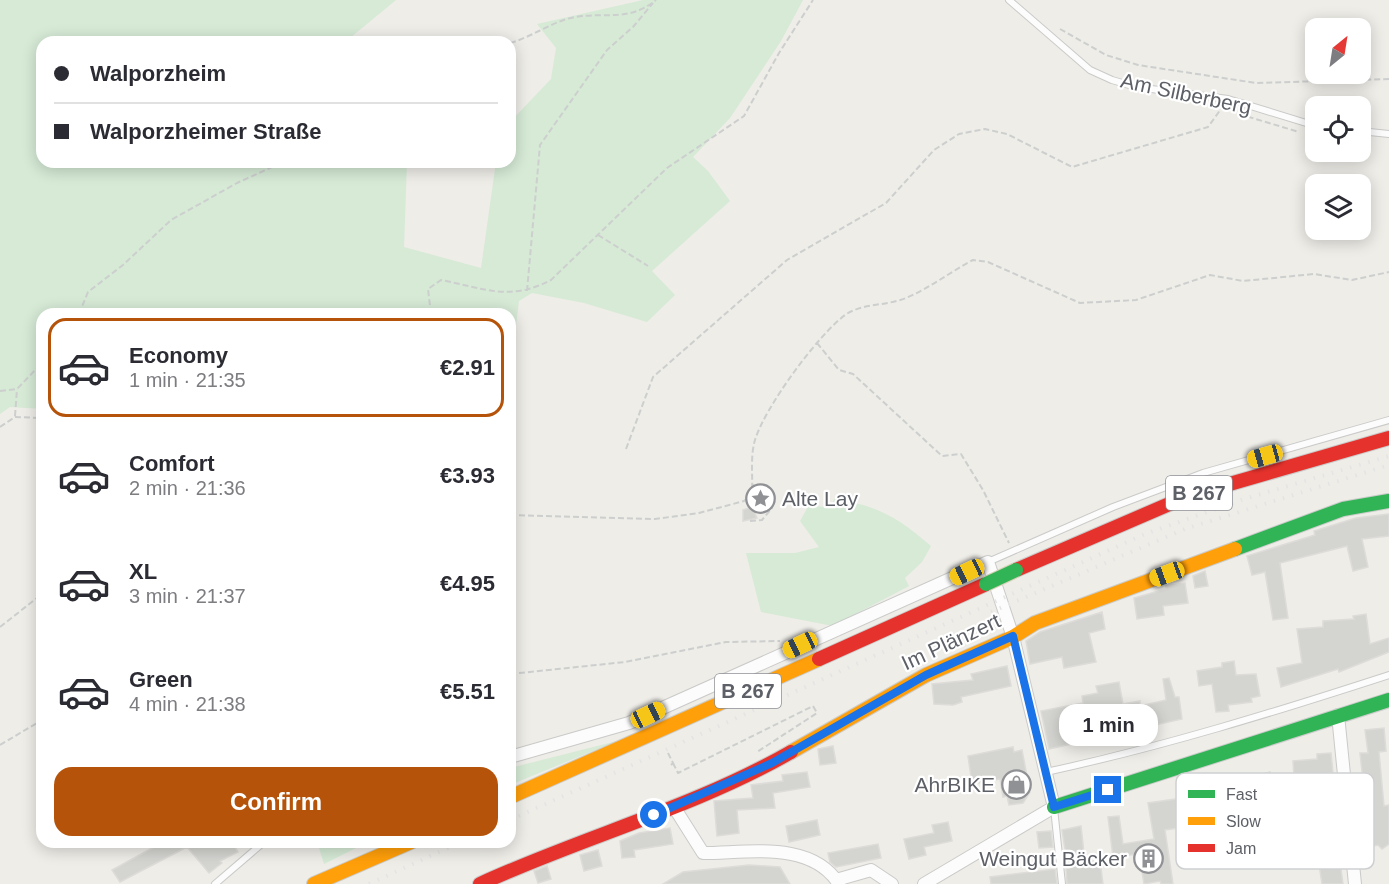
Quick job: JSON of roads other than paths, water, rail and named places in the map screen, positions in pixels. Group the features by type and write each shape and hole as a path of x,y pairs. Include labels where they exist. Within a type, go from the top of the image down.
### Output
{"street":[{"name":"B 267","path":"516,794 1016,570 1188,496 1389,438"},
{"name":"Im Plänzert","path":"480,884 535,859 614,832 772,763 926,675 1013,636 1035,623 1343,509 1389,501"},
{"path":"516,755 629,723 988,562 1013,636 1054,807"},
{"path":"924,884 1054,807 1389,700"},
{"path":"1338,715 1343,773"},
{"path":"674,807 703,853 798,854 815,860 837,882 871,870 892,884"},
{"path":"314,884 396,848"},
{"path":"1353,869 1354,884"}],"lane":[{"name":"Am Silberberg","path":"1009,0 1090,70 1136,87 1228,99 1305,123"},
{"path":"1371,132 1389,134"},
{"path":"988,562 1113,507 1203,473 1389,420"},
{"path":"1046,772 1128,754 1389,675"},
{"path":"1054,807 1062,884"},
{"path":"215,884 257,848"}],"railway":[{"path":"516,817 1145,534 1241,500 1389,456"},
{"path":"991,612 1185,529 1389,465"},
{"path":"369,884 448,848"}],"place":[{"name":"Alte Lay","path":"761,499"},
{"name":"AhrBIKE","path":"1016,785"},
{"name":"Weingut Bäcker","path":"1148,859"}]}
